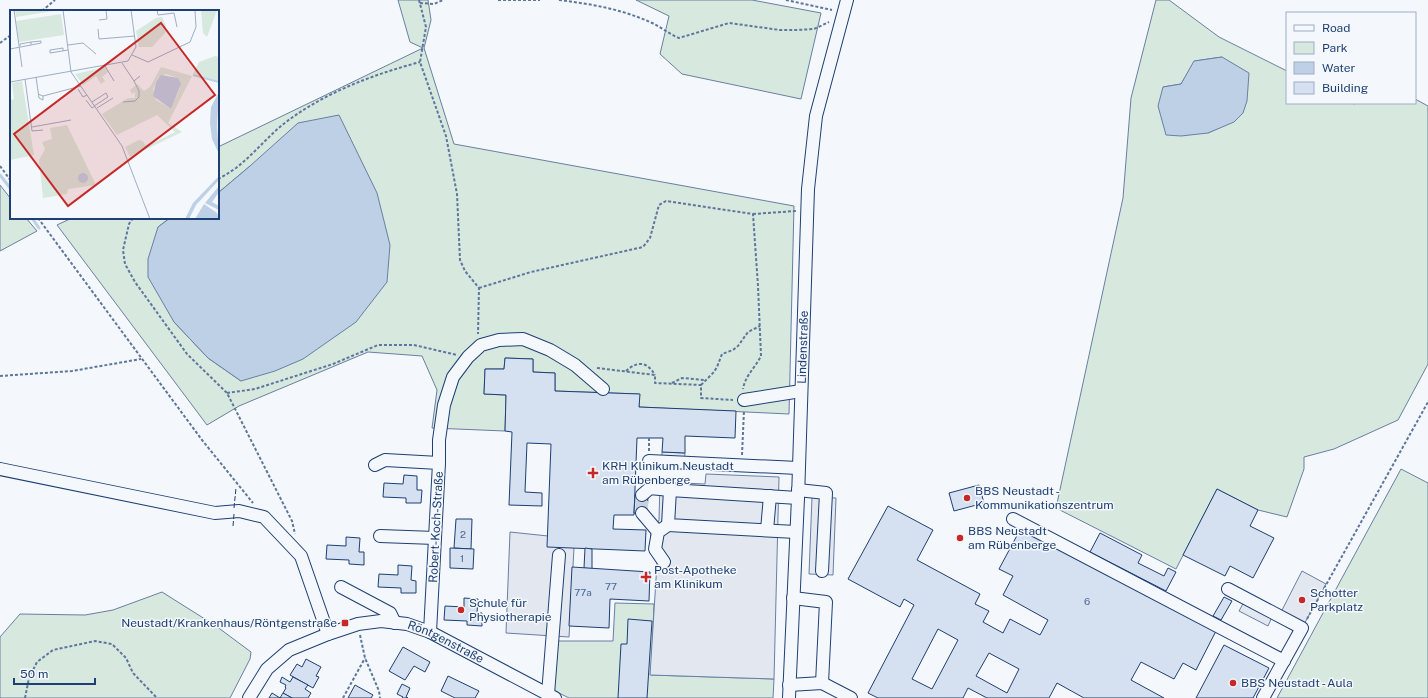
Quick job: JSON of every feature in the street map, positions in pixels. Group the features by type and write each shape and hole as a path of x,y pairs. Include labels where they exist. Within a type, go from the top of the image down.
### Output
{"street":[{"name":"Lindenstraße","path":"789,698 798,494 808,189 816,116 847,0"},
{"path":"439,463 438,440 444,405 453,377 468,357 481,345 499,340 523,339 550,350 575,365 603,389"},
{"path":"744,400 801,390"},
{"name":"Robert-Koch-Straße","path":"375,465 385,460 439,463 430,632"},
{"path":"649,461 798,468"},
{"path":"0,469 215,513 239,511 264,517 301,556 328,634"},
{"path":"642,495 650,488 770,496 826,494 822,571"},
{"path":"668,525 670,490"},
{"path":"767,530 770,496"},
{"path":"642,514 658,532"},
{"path":"1013,519 1284,661"},
{"path":"664,562 655,549 658,532 668,525 796,532"},
{"path":"380,536 435,538"},
{"path":"551,696 559,555"},
{"path":"341,587 390,613 395,623"},
{"path":"1228,589 1302,628 1263,698"},
{"path":"793,598 826,602 822,683"},
{"name":"Röntgenstraße","path":"249,698 267,669 289,650 328,634 358,624 381,621 407,624 430,632 551,696"},
{"path":"789,685 822,683 851,698"}],"path":[{"path":"43,10 55,0"},
{"path":"443,0 434,4 419,1 426,27 420,62 447,143 457,194 460,260 465,270 479,288 478,336 481,345"},
{"path":"498,0 540,0"},
{"path":"559,0 589,4 620,11 652,23 679,38 729,23 780,30 814,29 843,15"},
{"path":"786,0 843,15"},
{"path":"0,43 10,36"},
{"path":"219,179 236,168 286,122 310,105 360,80 388,70 420,62"},
{"path":"0,166 10,180"},
{"path":"479,288 531,272 643,247 650,238 659,205 666,201 753,214 807,210"},
{"path":"742,466 743,387 761,356 753,214"},
{"path":"39,219 202,440 264,517"},
{"path":"132,219 129,224 123,250 125,264 128,270 187,354 227,393 292,521 296,535"},
{"path":"744,400 701,398 701,385 714,372 722,354 733,350 738,346 748,332 760,326"},
{"path":"227,393 255,389 333,364 378,344 414,345 468,357"},
{"path":"0,376 72,371 141,358"},
{"path":"626,371 631,366 637,364 646,365 651,367 655,375 655,383 701,385"},
{"path":"597,368 655,375"},
{"path":"671,384 682,378 705,380"},
{"path":"1302,628 1428,402"},
{"path":"358,624 365,658 379,691 380,698"},
{"path":"26,698 29,678 37,662 53,650 95,641 112,644 126,658 133,672 157,698"},
{"path":"343,698 365,658"}],"green space":[{"path":"398,0 428,0 431,20 424,48 454,144 794,206 789,414 639,407 639,394 555,391 555,373 533,372 533,359 505,358 504,369 485,369 484,394 506,395 505,431 432,428 437,390 422,356 368,352 239,406 207,425 57,225 70,219 169,219 158,227 174,322 208,358 241,381 250,166 219,192 219,147 423,48 410,42"},
{"path":"636,0 752,0 821,13 801,99 682,74 660,54 669,16"},
{"path":"1156,0 1169,0 1219,37 1286,70 1286,104 1416,104 1416,100 1428,106 1428,364 1398,420 1334,449 1304,457 1304,469 1287,517 1258,510 1217,489 1176,569 1056,508 1123,198 1131,98","holes":["1222,57 1221,127 1208,133 1163,87 1181,84 1195,61"]},
{"path":"0,185 10,198 10,219 27,219 37,231 0,251"},
{"path":"1401,469 1428,483 1428,698 1277,698"},
{"path":"162,592 216,626 251,652 250,659 230,698 0,698 0,637 20,614 85,615 113,610"},
{"path":"615,603 654,604 651,675 774,679 773,698 569,698 553,690 558,641 613,641"}],"shaded area":[{"path":"662,452 685,453 684,466 662,465"},
{"path":"706,474 779,477 774,679 650,675 657,563 650,552 651,534 659,520 660,482 705,484"},
{"path":"812,497 836,498 833,575 809,574"},
{"path":"510,532 548,536 574,548 569,637 506,633"},
{"name":"Schotter Parkplatz","path":"1302,571 1326,584 1302,628 1279,616"},
{"path":"1244,602 1272,617 1268,626 1239,611"}],"water":[{"path":"1222,57 1249,73 1247,101 1243,113 1234,122 1208,133 1181,136 1166,135 1158,106 1163,87 1181,84 1194,61"},
{"path":"339,115 377,193 390,245 387,282 356,322 303,359 275,371 241,381 208,358 174,322 148,277 148,259 158,227 169,219 219,219 219,192 298,123"}],"building":[{"name":"KRH Klinikum Neustadt am Rübenberge","path":"505,358 533,359 533,372 555,373 555,391 640,394 639,407 736,411 735,438 685,436 685,453 662,452 663,438 637,438 634,515 614,515 613,529 646,530 645,551 547,547 551,444 527,443 525,492 542,493 542,506 509,505 512,432 505,431 506,395 484,394 485,369 504,369"},
{"path":"404,475 417,476 417,490 422,490 421,503 406,503 406,498 383,497 384,483 403,484"},
{"name":"BBS Neustadt - Kommunikationszentrum","path":"979,485 984,503 954,511 949,493"},
{"path":"1217,489 1258,510 1250,526 1274,538 1253,578 1230,566 1225,576 1183,555"},
{"path":"635,495 648,496 647,514 634,513"},
{"path":"888,506 933,530 917,560 980,594 975,604 989,611 983,622 1003,633 1010,619 1040,635 1048,620 1003,595 1013,576 999,569 1021,528 1216,631 1196,670 1183,663 1174,679 1141,662 1131,680 1164,698 1084,698 1057,683 1049,698 987,698 968,688 963,698 878,698 868,693 914,605 904,599 900,607 848,579","holes":["938,629 958,640 932,689 912,679","989,653 1019,669 1007,693 976,676"]},
{"path":"456,519 472,519 471,549 454,548"},
{"path":"1100,533 1142,555 1138,563 1164,576 1168,568 1176,572 1166,591 1090,552"},
{"path":"346,537 360,538 359,552 364,552 364,565 349,564 349,560 326,559 327,545 346,546"},
{"path":"450,548 474,549 473,569 450,568"},
{"path":"585,548 592,549 592,569 584,568"},
{"path":"398,565 412,566 411,580 416,581 416,593 401,593 401,588 378,587 379,574 398,575"},
{"path":"572,567 650,572 649,601 610,599 609,628 569,626"},
{"path":"1224,597 1232,601 1221,620 1213,616"},
{"name":"Schule für Physiotherapie","path":"464,598 478,599 477,613 482,613 482,626 467,625 467,621 444,620 445,606 464,607"},
{"path":"628,619 652,621 647,698 618,698 621,644 627,644"},
{"name":"BBS Neustadt - Aula","path":"1224,645 1269,668 1253,698 1196,698"},
{"path":"403,647 430,662 425,672 414,666 405,680 389,671"},
{"path":"306,659 321,667 316,676 319,677 313,688 290,675 297,664 302,667"},
{"path":"448,676 479,691 475,698 455,698 441,691"},
{"path":"282,677 290,682 293,677 308,685 305,689 311,693 308,698 292,698 283,693 286,685 280,682"},
{"path":"402,684 410,688 406,697 408,698 402,698 403,697 397,694"},
{"path":"355,685 373,695 371,698 348,698"},
{"path":"272,693 280,698 269,698"},
{"path":"283,693 292,698 280,698"}],"waterway":[{"path":"0,175 10,188"},
{"path":"33,219 39,228"}],"tunnel":[{"path":"642,495 642,513"}],"fence":[{"path":"234,508 236,488"},
{"path":"233,526 234,514"}],"place":[{"name":"KRH Klinikum Neustadt am Rübenberge","path":"593,473"},
{"name":"BBS Neustadt - Kommunikationszentrum","path":"967,498"},
{"name":"BBS Neustadt am Rübenberge","path":"960,538"},
{"name":"Post-Apotheke am Klinikum","path":"646,577"},
{"name":"Schotter Parkplatz","path":"1302,600"},
{"name":"Schule für Physiotherapie","path":"461,610"},
{"name":"Neustadt/Krankenhaus/Röntgenstraße","path":"345,623"},
{"name":"BBS Neustadt - Aula","path":"1233,683"}]}
